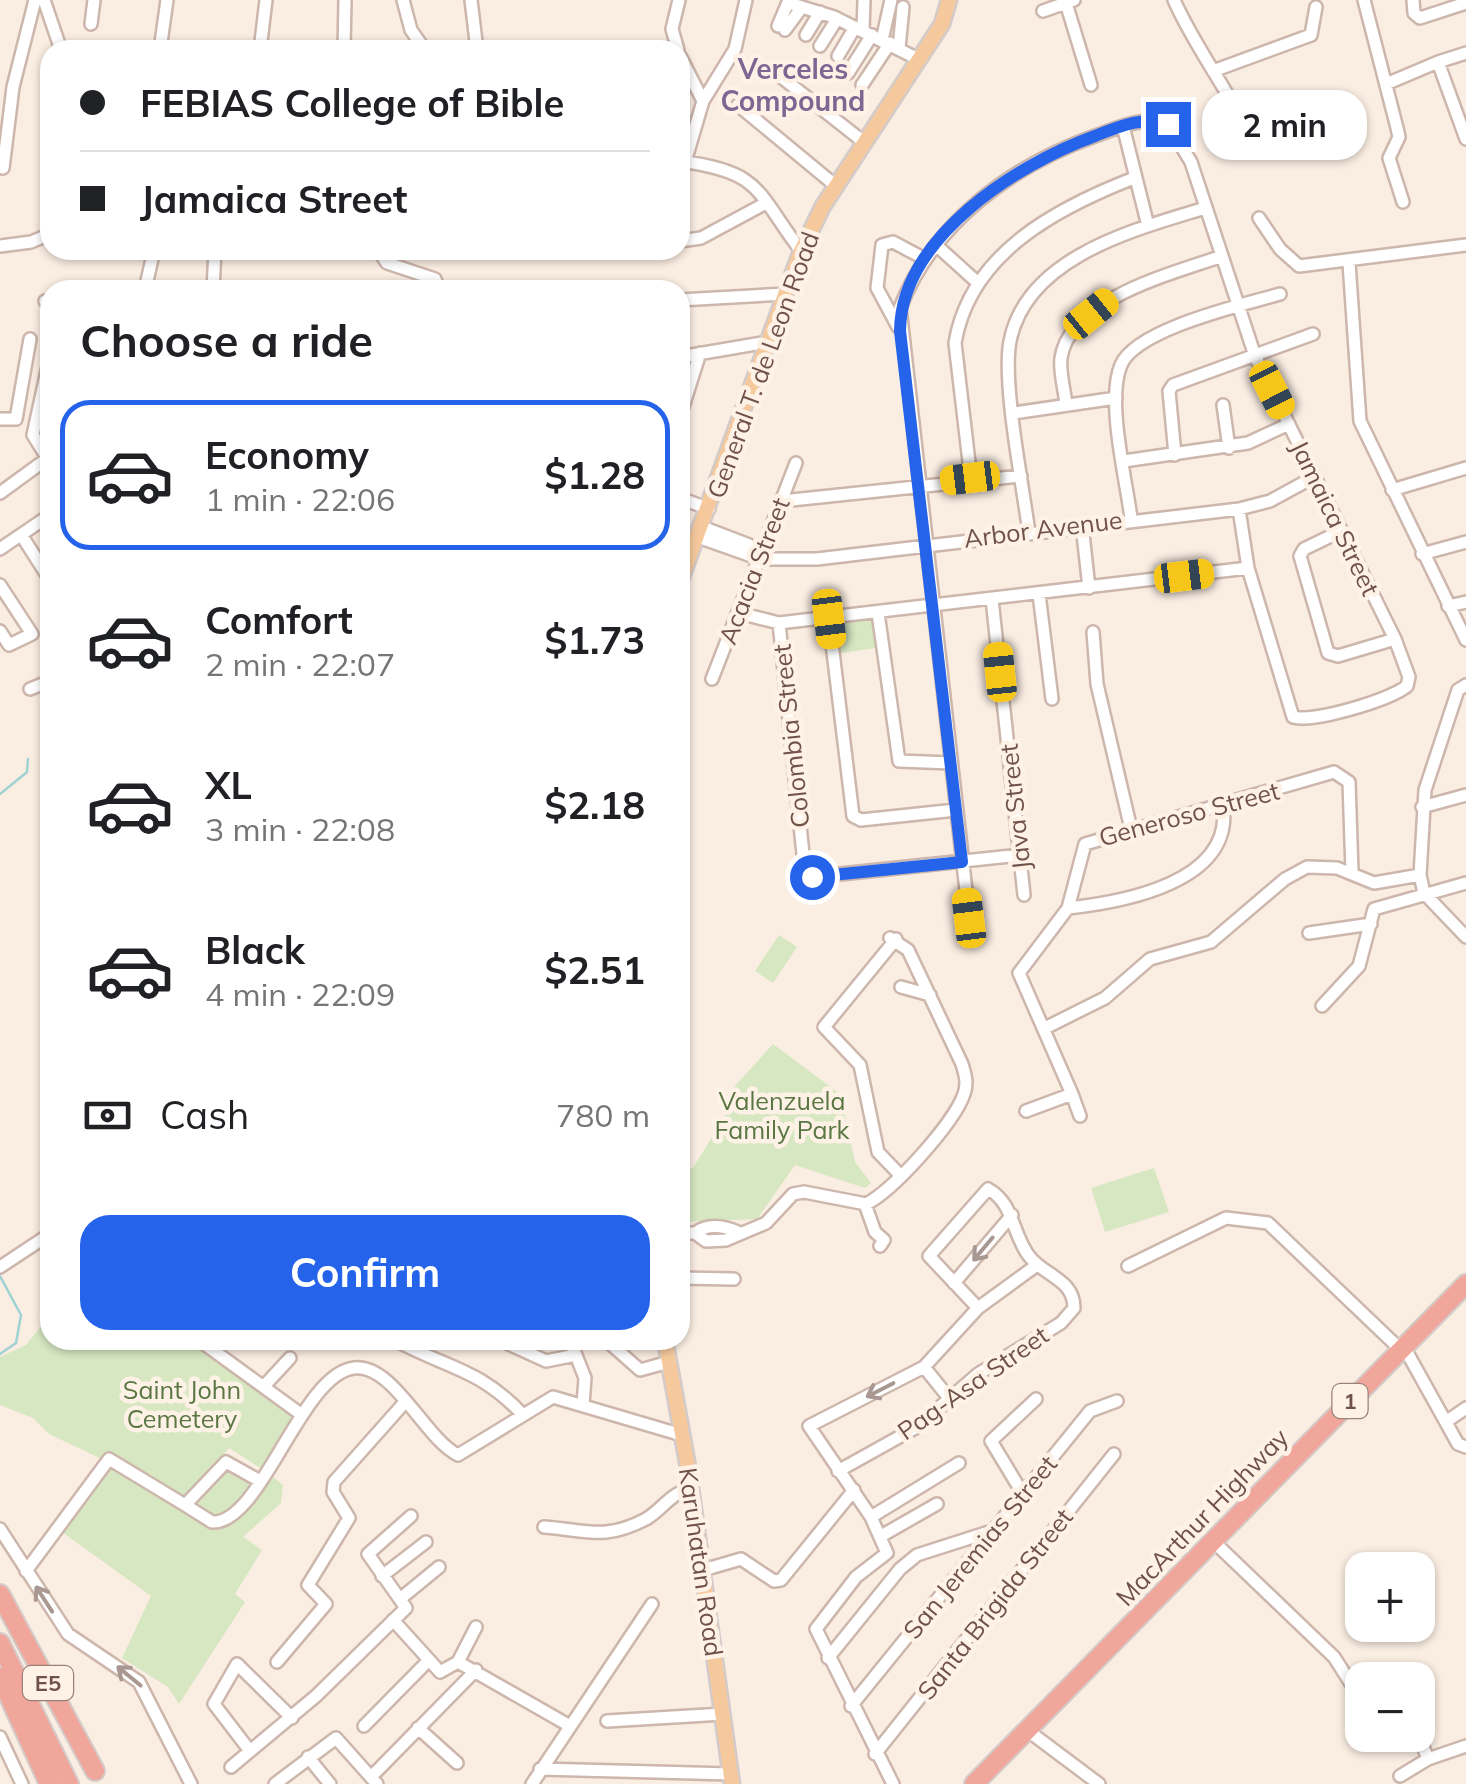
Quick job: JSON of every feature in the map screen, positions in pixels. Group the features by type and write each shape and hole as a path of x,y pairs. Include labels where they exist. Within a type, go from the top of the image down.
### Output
{"highway":[{"name":"MacArthur Highway","path":"976,1783 1466,1284"},
{"name":"E5","path":"0,1594 96,1771"},
{"name":"E5","path":"0,1643 68,1784"},
{"path":"0,1676 49,1784"}],"main road":[{"name":"General T. de Leon Road","path":"690,563 705,534 709,510 802,251 836,186 942,24 948,0"},
{"name":"Karuhatan Road","path":"667,1350 692,1488 732,1779"}],"street":[{"path":"3,168 13,87 35,0"},
{"path":"44,0 58,40"},
{"path":"91,24 94,0"},
{"path":"161,40 167,0"},
{"path":"261,40 266,0"},
{"path":"344,40 346,0"},
{"path":"403,0 418,40"},
{"path":"470,0 476,40"},
{"path":"675,40 672,29 679,0"},
{"path":"690,140 703,101 735,49 746,0"},
{"path":"820,46 835,18 835,0"},
{"path":"862,85 877,37 864,0"},
{"path":"1174,0 1194,44 1242,117 1255,148 1262,152 1356,126"},
{"path":"1364,0 1399,137 1389,158 1403,202"},
{"path":"1413,0 1417,17 1466,2"},
{"path":"1043,10 1070,1 1090,85"},
{"path":"782,28 798,4 920,60"},
{"path":"848,73 897,4"},
{"path":"1212,70 1311,35 1316,7"},
{"path":"806,35 820,12"},
{"path":"838,56 877,37"},
{"path":"1386,84 1466,53"},
{"path":"1438,62 1466,138"},
{"path":"771,69 865,143"},
{"path":"690,75 703,101"},
{"path":"738,105 836,186"},
{"name":"Jamaica Street","path":"969,918 900,308 936,245 995,186 1055,150 1150,118 1168,124 1182,142 1255,356 1395,639 1409,677 1407,686 1393,696 1298,720 1285,696 1248,568"},
{"path":"1123,126 1148,226"},
{"path":"690,162 738,172 802,251"},
{"path":"970,478 955,343 958,323 978,283 1011,246 1048,218 1134,178"},
{"path":"690,240 766,203"},
{"path":"1029,533 1014,414 1010,340 1029,302 1072,261 1120,235 1205,208"},
{"path":"1259,218 1280,249 1299,266 1349,263 1466,245"},
{"path":"0,246 40,238"},
{"path":"900,331 877,288 882,245 893,242 925,260"},
{"path":"936,245 978,283"},
{"path":"1066,405 1061,358 1075,329 1125,291 1222,256"},
{"path":"385,260 435,280"},
{"path":"1349,263 1360,421 1466,640"},
{"path":"690,299 784,294"},
{"path":"1131,518 1116,398 1121,364 1139,342 1280,294"},
{"path":"1175,455 1170,387 1313,334"},
{"path":"0,419 16,418 30,339"},
{"path":"690,356 768,342"},
{"path":"690,385 700,354"},
{"path":"1014,414 1116,398"},
{"path":"1222,404 1230,448"},
{"path":"40,413 33,436 40,444"},
{"path":"1124,461 1230,448 1289,424"},
{"path":"0,493 40,462"},
{"name":"Acacia Street","path":"712,679 796,463"},
{"path":"1392,490 1466,468"},
{"path":"782,501 970,478 1022,476"},
{"name":"Arbor Avenue","path":"705,534 762,557 817,560 1131,518 1238,508 1270,500 1314,477"},
{"path":"690,502 709,510"},
{"path":"739,612 779,624 1248,568 1238,508"},
{"path":"0,550 40,522"},
{"path":"1082,525 1088,588"},
{"path":"1341,531 1304,549 1300,556 1328,653 1338,656 1395,639"},
{"path":"22,536 40,564"},
{"path":"1422,554 1466,542"},
{"path":"0,585 32,634 9,645 0,631"},
{"path":"1039,594 1052,699"},
{"name":"Java Street","path":"992,599 1024,895"},
{"path":"1448,606 1466,602"},
{"path":"878,613 898,760 950,763"},
{"path":"829,619 853,816 860,820 956,810"},
{"name":"Colombia Street","path":"779,624 803,854 812,877 1020,855"},
{"path":"1092,632 1097,684 1132,829"},
{"path":"30,688 40,684"},
{"path":"1466,685 1458,690 1441,730 1422,807 1420,874 1424,893 1466,937"},
{"name":"Generoso Street","path":"1080,1116 1018,973 1068,908 1084,844 1341,774 1349,782 1352,872"},
{"path":"1422,807 1466,796"},
{"path":"1068,908 1127,898 1197,868 1222,836 1223,806"},
{"path":"1045,1028 1105,998 1150,958 1211,942 1295,873 1321,866 1352,872 1374,883 1420,874"},
{"path":"1322,1006 1359,966 1374,908 1466,883"},
{"path":"1309,933 1371,924"},
{"path":"690,1234 712,1241 766,1223 792,1194 804,1192 865,1204 879,1198 901,1176 956,1110 966,1081 908,950 893,938 824,1027 860,1065 878,1152 901,1176"},
{"path":"901,988 930,995"},
{"path":"1026,1111 1072,1094"},
{"name":"Pag-Asa Street","path":"838,1470 917,1427 949,1398 1069,1316 1072,1292 1037,1266 1020,1242 1012,1216 988,1189 929,1256 954,1283"},
{"path":"865,1204 875,1232 884,1240 880,1246"},
{"path":"978,1308 954,1283 1012,1216"},
{"path":"1128,1266 1226,1218 1268,1223 1402,1348 1458,1444 1466,1447"},
{"path":"1,1266 40,1241"},
{"path":"893,1784 816,1630 856,1577 886,1557 871,1517 810,1426 924,1367 978,1308 1037,1266"},
{"path":"690,1278 734,1278"},
{"path":"214,1350 302,1415"},
{"path":"417,1350 496,1387 523,1415"},
{"path":"527,1350 546,1360 576,1355"},
{"path":"574,1350 585,1378 582,1405"},
{"path":"617,1350 640,1370 669,1362"},
{"path":"265,1385 290,1358"},
{"path":"924,1367 949,1398"},
{"path":"26,1571 109,1459 220,1523 260,1481 302,1415 340,1370 376,1372 458,1456 553,1398 682,1434"},
{"path":"1023,1494 990,1446 992,1438 1036,1399"},
{"name":"San Jeremias Street","path":"851,1706 1090,1411 1117,1401"},
{"path":"278,1662 326,1604 308,1585 349,1518 333,1492 334,1482 405,1402"},
{"path":"1447,1421 1466,1408"},
{"name":"Santa Brigida Street","path":"875,1754 1114,1454"},
{"path":"185,1505 226,1462 260,1481"},
{"path":"871,1517 958,1463"},
{"path":"544,1526 600,1536 648,1518 667,1499 692,1488"},
{"path":"703,1570 741,1559 774,1581 781,1580 854,1490"},
{"path":"881,1536 936,1504"},
{"path":"231,1767 292,1718 406,1608 368,1554 411,1516"},
{"path":"0,1530 68,1634 139,1682 191,1784"},
{"path":"828,1658 917,1555 994,1530"},
{"path":"1213,1541 1334,1657 1345,1674"},
{"path":"382,1576 426,1542"},
{"path":"400,1599 439,1567"},
{"path":"532,1784 652,1604"},
{"path":"393,1620 442,1673 458,1662 476,1627"},
{"path":"364,1726 429,1660"},
{"path":"458,1662 570,1726"},
{"path":"250,1751 214,1704 237,1664 292,1718"},
{"path":"282,1782 308,1756 336,1738 375,1780 418,1728 476,1670"},
{"path":"607,1721 723,1714"},
{"path":"418,1728 457,1763"},
{"path":"1027,1730 1099,1784"},
{"path":"0,1737 22,1784"},
{"path":"1400,1776 1428,1759 1466,1746"},
{"path":"1425,1752 1428,1759"},
{"path":"308,1756 330,1784"},
{"path":"540,1769 732,1779"}],"green space":[{"path":"872,617 876,648 841,653 838,621"},
{"path":"779,935 797,947 773,983 755,971"},
{"name":"Valenzuela Family Park","path":"773,1044 840,1094 855,1162 871,1183 865,1188 795,1165 757,1219 690,1222 690,1168 730,1108 723,1099"},
{"path":"1154,1168 1169,1212 1105,1232 1091,1188"},
{"name":"Saint John Cemetery","path":"40,1328 40,1350 205,1350 296,1412 262,1469 229,1448 187,1500 106,1455 102,1459 49,1434 33,1418 0,1405 0,1357 26,1345"},
{"path":"111,1463 187,1507 228,1468 255,1481 273,1477 283,1485 281,1503 243,1537 262,1550 235,1594 245,1602 179,1704 168,1687 122,1658 151,1596 62,1532"}],"waterway":[{"path":"0,794 27,772 28,759"},
{"path":"0,1276 21,1315 16,1343 0,1354"}],"district":[{"name":"Verceles Compound","path":"793,85"}],"route":[{"path":"812,877 962,862 900,331 900,308 906,292 934,247 995,186 1055,150 1150,118 1168,124"}]}
